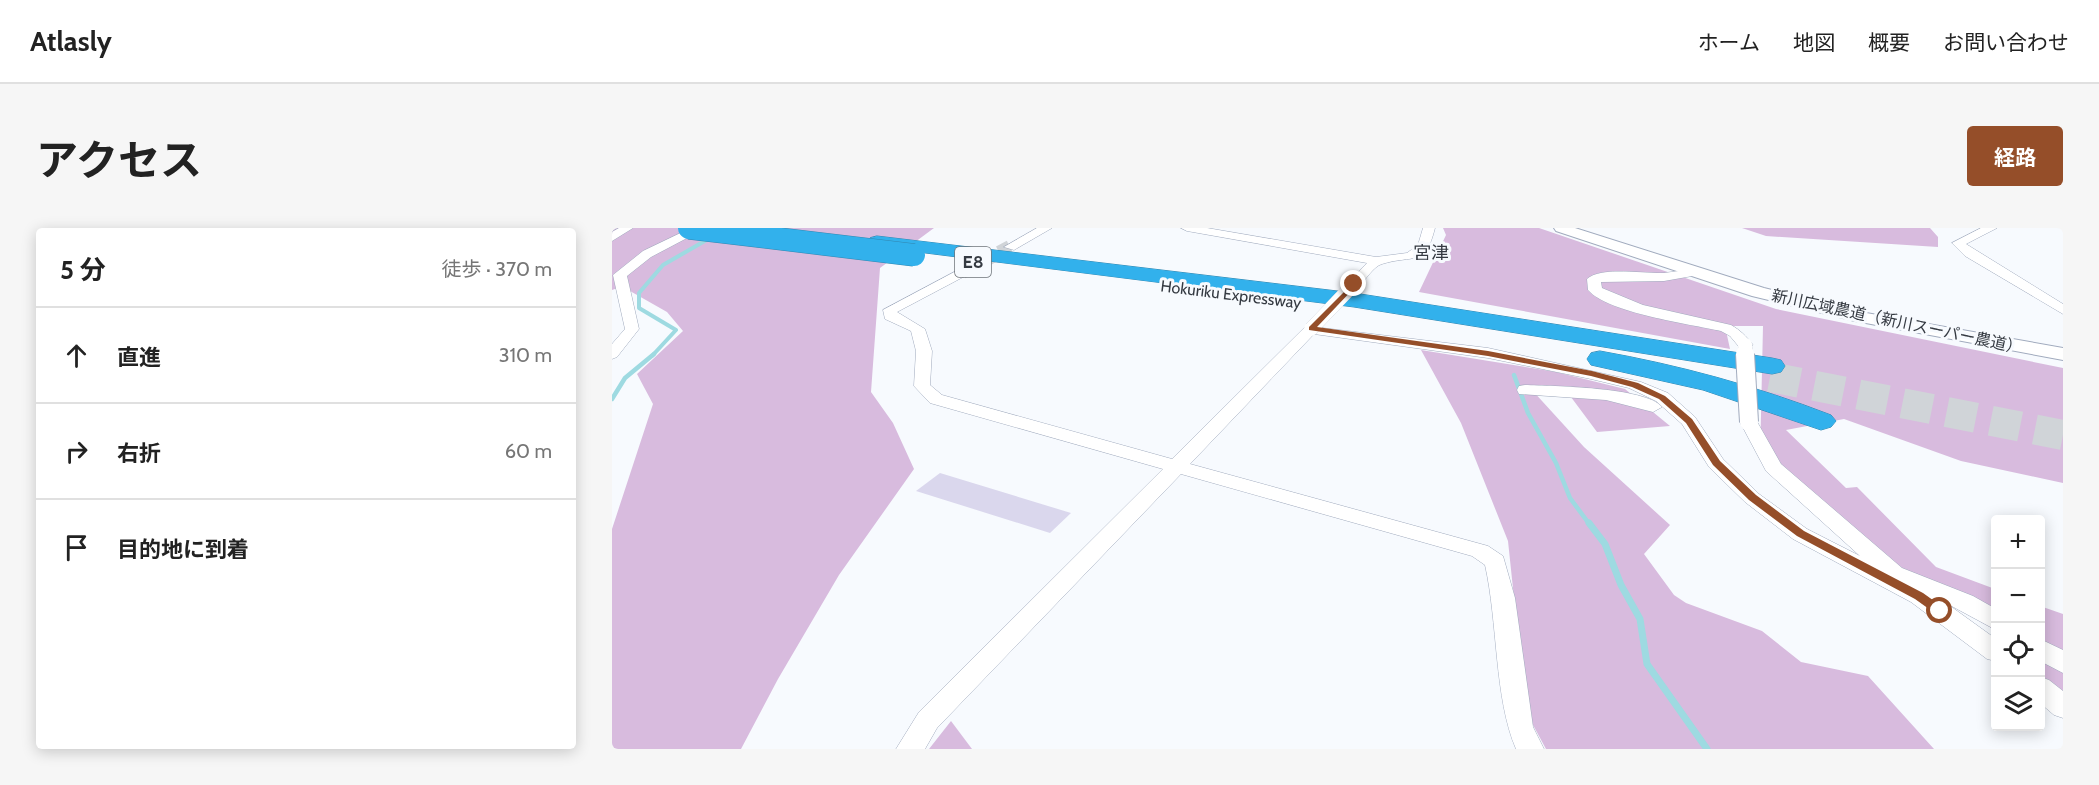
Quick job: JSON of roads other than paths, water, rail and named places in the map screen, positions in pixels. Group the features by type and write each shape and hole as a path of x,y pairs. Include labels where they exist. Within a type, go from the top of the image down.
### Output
{"highway":[{"name":"Hokuriku Expressway","path":"689,228 920,251 1365,302 1771,372 1366,312 1033,269 920,251 755,228"},
{"path":"1033,269 1339,314 1627,364 1725,387 1776,402 1821,421"}],"street":[{"path":"612,237 627,228"},
{"path":"612,354 632,329 622,292 621,275 647,254 700,228"},
{"path":"1010,247 1046,228"},
{"path":"1187,228 1376,261 1411,256 1424,247 1429,228"},
{"name":"新川広域農道（新川スーパー農道）","path":"1561,228 1758,292 1855,316 2063,354"},
{"path":"1991,228 1958,243 1969,253 2063,310"},
{"path":"910,749 928,720 1376,261"},
{"path":"962,272 890,310 890,316 918,329 924,351 922,386 936,399 1480,551 1495,561 1504,598 1520,727 1530,749"},
{"path":"1694,272 1664,278 1605,276 1594,279 1595,290 1601,295 1627,304 1726,328 1735,333 1745,345 1749,423 1773,467 1919,596 1991,649"},
{"path":"1311,329 1488,353 1635,385 1662,398 1689,421 1716,463 1752,498 1800,534 1919,596"},
{"path":"1525,390 1592,392 1632,398 1689,421"},
{"path":"1893,573 1915,579 1965,602 1991,618"},
{"path":"2045,651 2063,663"},
{"path":"2045,691 2063,706"}],"waterway":[{"path":"653,355 676,330 639,308 639,293 663,265 710,238"},
{"path":"612,399 625,378 653,355"},
{"path":"1514,375 1528,413 1556,463 1570,498 1590,525"},
{"path":"1589,523 1605,544 1621,585 1640,619 1647,664 1707,749"}],"tunnel":[{"path":"962,272 1010,247"},
{"path":"1770,377 2063,435"}],"district":[{"name":"宮津","path":"1431,253"}]}
